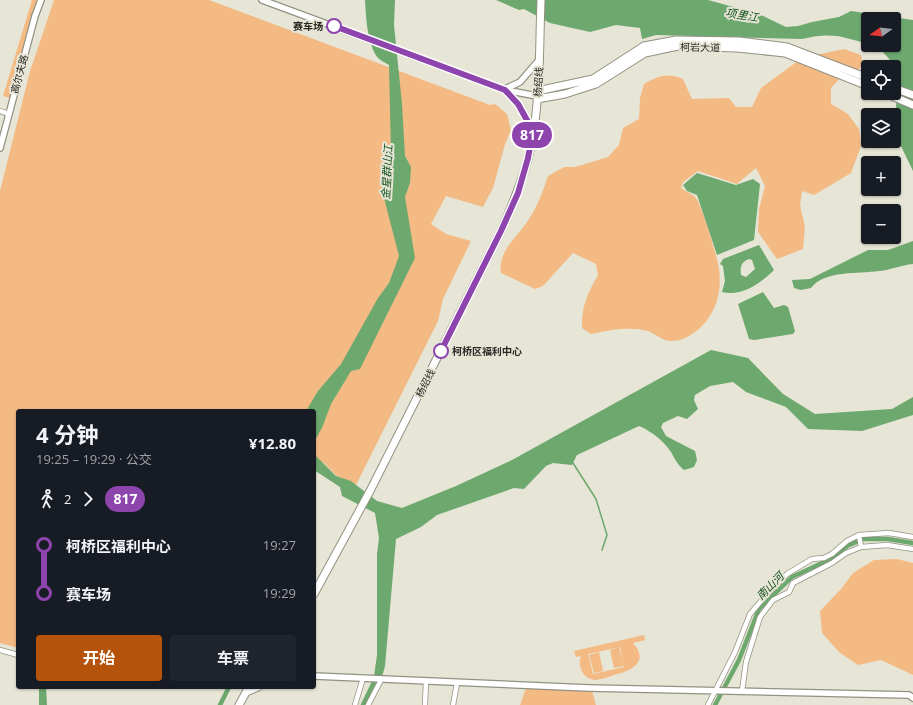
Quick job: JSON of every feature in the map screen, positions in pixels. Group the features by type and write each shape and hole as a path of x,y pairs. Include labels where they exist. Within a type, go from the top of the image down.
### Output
{"main road":[{"name":"杨绍线","path":"316,590 370,491 501,231 518,193 528,158 533,131 537,95 541,0"},
{"name":"柯岩大道","path":"537,95 593,79 644,46 676,40 739,41 787,47 861,75"},
{"name":"柯岩大道","path":"537,95 565,94 596,84 645,53 678,46 737,48 785,53 861,83"},
{"path":"901,91 913,95"},
{"path":"901,100 913,105"},
{"path":"238,705 247,690"}],"street":[{"name":"高尔夫路","path":"0,148 35,16 41,0"},
{"name":"柯岩大道","path":"262,0 404,51 505,90 537,95"},
{"path":"533,131 518,104 505,90 520,82 539,60"},
{"path":"0,111 8,114"},
{"path":"708,705 738,646 750,614 787,574 812,559 824,558 832,554 859,535 889,533 913,536"},
{"path":"859,535 861,547"},
{"path":"742,692 746,662 760,617 773,600 789,592 793,583 832,563 846,553 861,547 887,545 913,549"},
{"path":"768,593 773,600"},
{"path":"0,650 16,654"},
{"path":"316,676 457,683 909,696 913,698"},
{"path":"355,705 364,678"},
{"path":"368,705 381,680"},
{"path":"425,705 426,681"},
{"path":"453,705 457,683"}],"shaded area":[{"path":"32,0 37,0 9,98 3,96"},
{"path":"54,0 209,0 490,105 495,104 507,114 511,130 505,144 493,188 483,207 446,196 431,224 446,234 471,241 443,299 438,321 356,485 337,476 323,462 316,464 316,409 16,409 16,647 0,643 0,191 30,71"},
{"path":"844,49 861,55 861,66 857,71 841,77 831,88 831,104 848,114 859,129 861,146 851,173 814,195 802,191 800,205 805,227 803,249 777,259 758,232 759,209 765,186 756,168 737,184 698,171 683,182 681,188 694,196 700,205 709,231 720,274 720,285 715,306 710,316 695,332 680,340 674,341 664,339 648,331 634,329 619,329 591,334 582,328 582,321 586,300 598,275 596,264 573,253 543,286 535,289 501,273 502,258 505,251 534,211 548,176 564,167 575,167 608,157 619,145 623,128 639,119 640,98 644,84 658,77 667,75 678,77 683,79 692,99 729,98 736,107 752,107 761,88 802,58"},
{"path":"897,559 913,563 913,675 881,660 858,665 839,652 822,633 820,611 841,589 853,573 874,560"},
{"path":"644,635 645,640 633,643 640,655 636,665 627,671 596,680 588,678 584,675 580,664 581,656 576,657 574,651","holes":["620,647 624,667 593,674 588,654"]},
{"path":"619,647 624,666 614,668 610,650"},
{"path":"599,652 603,671 594,673 589,655"},
{"path":"526,688 592,691 596,705 520,705"}],"water":[{"name":"金星群山江","path":"365,0 395,0 394,25 402,104 405,156 411,167 410,183 405,197 415,258 360,369 351,371 331,404 322,428 316,438 316,409 307,409 318,391 341,364 378,298 389,283 399,256 384,198 382,169 391,153 389,65 378,58 374,52 369,38"},
{"name":"项里江","path":"496,0 708,0 759,14 786,27 798,26 839,17 851,11 861,12 861,42 829,35 802,39 656,35 642,39 640,28 616,25 590,32 550,23 524,9 519,10"},
{"path":"901,18 913,20 913,171 901,146 901,108 896,108 897,100 901,100 901,60 890,60 882,52 901,52"},
{"path":"697,173 736,185 753,179 760,184 754,240 717,255 697,195 687,191 683,185"},
{"path":"913,241 913,264 871,272 842,274 824,278 811,288 801,290 794,288 792,280 810,279 868,250 888,250"},
{"path":"759,245 774,270 763,280 743,291 729,293 722,292 725,281 723,266 720,264 723,259","holes":["746,260 752,260 755,269 746,277 741,275 741,267 743,263"]},
{"path":"763,292 774,308 784,305 788,307 795,331 793,334 754,340 749,339 738,304"},
{"path":"711,350 748,358 783,394 815,414 892,409 913,397 913,415 862,431 808,429 786,407 746,392 733,382 710,386 695,395 694,400 698,409 687,419 678,416 663,423 661,427 666,436 695,451 697,460 694,467 684,470 661,440 639,426 577,455 572,465 553,463 546,466 524,489 514,488 437,515 421,527 396,539 385,666 382,677 374,676 377,655 377,554 379,538 375,513 342,496 340,487 316,471 316,456 336,476 351,481 377,501 402,508 456,486 512,460"},
{"path":"39,689 46,689 47,705 39,705"}],"waterway":[{"path":"573,463 596,499 607,535 602,550"},
{"name":"南山河","path":"715,705 739,660 759,609 792,577 835,557 847,546 863,539 888,539 913,543"},
{"path":"363,705 377,676"},
{"path":"220,705 228,689"}],"bus line":[{"name":"817","path":"334,26 505,90 518,104 533,131 528,158 518,193 501,231 441,351"}],"place":[{"name":"赛车场","path":"334,26"},
{"name":"柯桥区福利中心","path":"441,351"}]}
